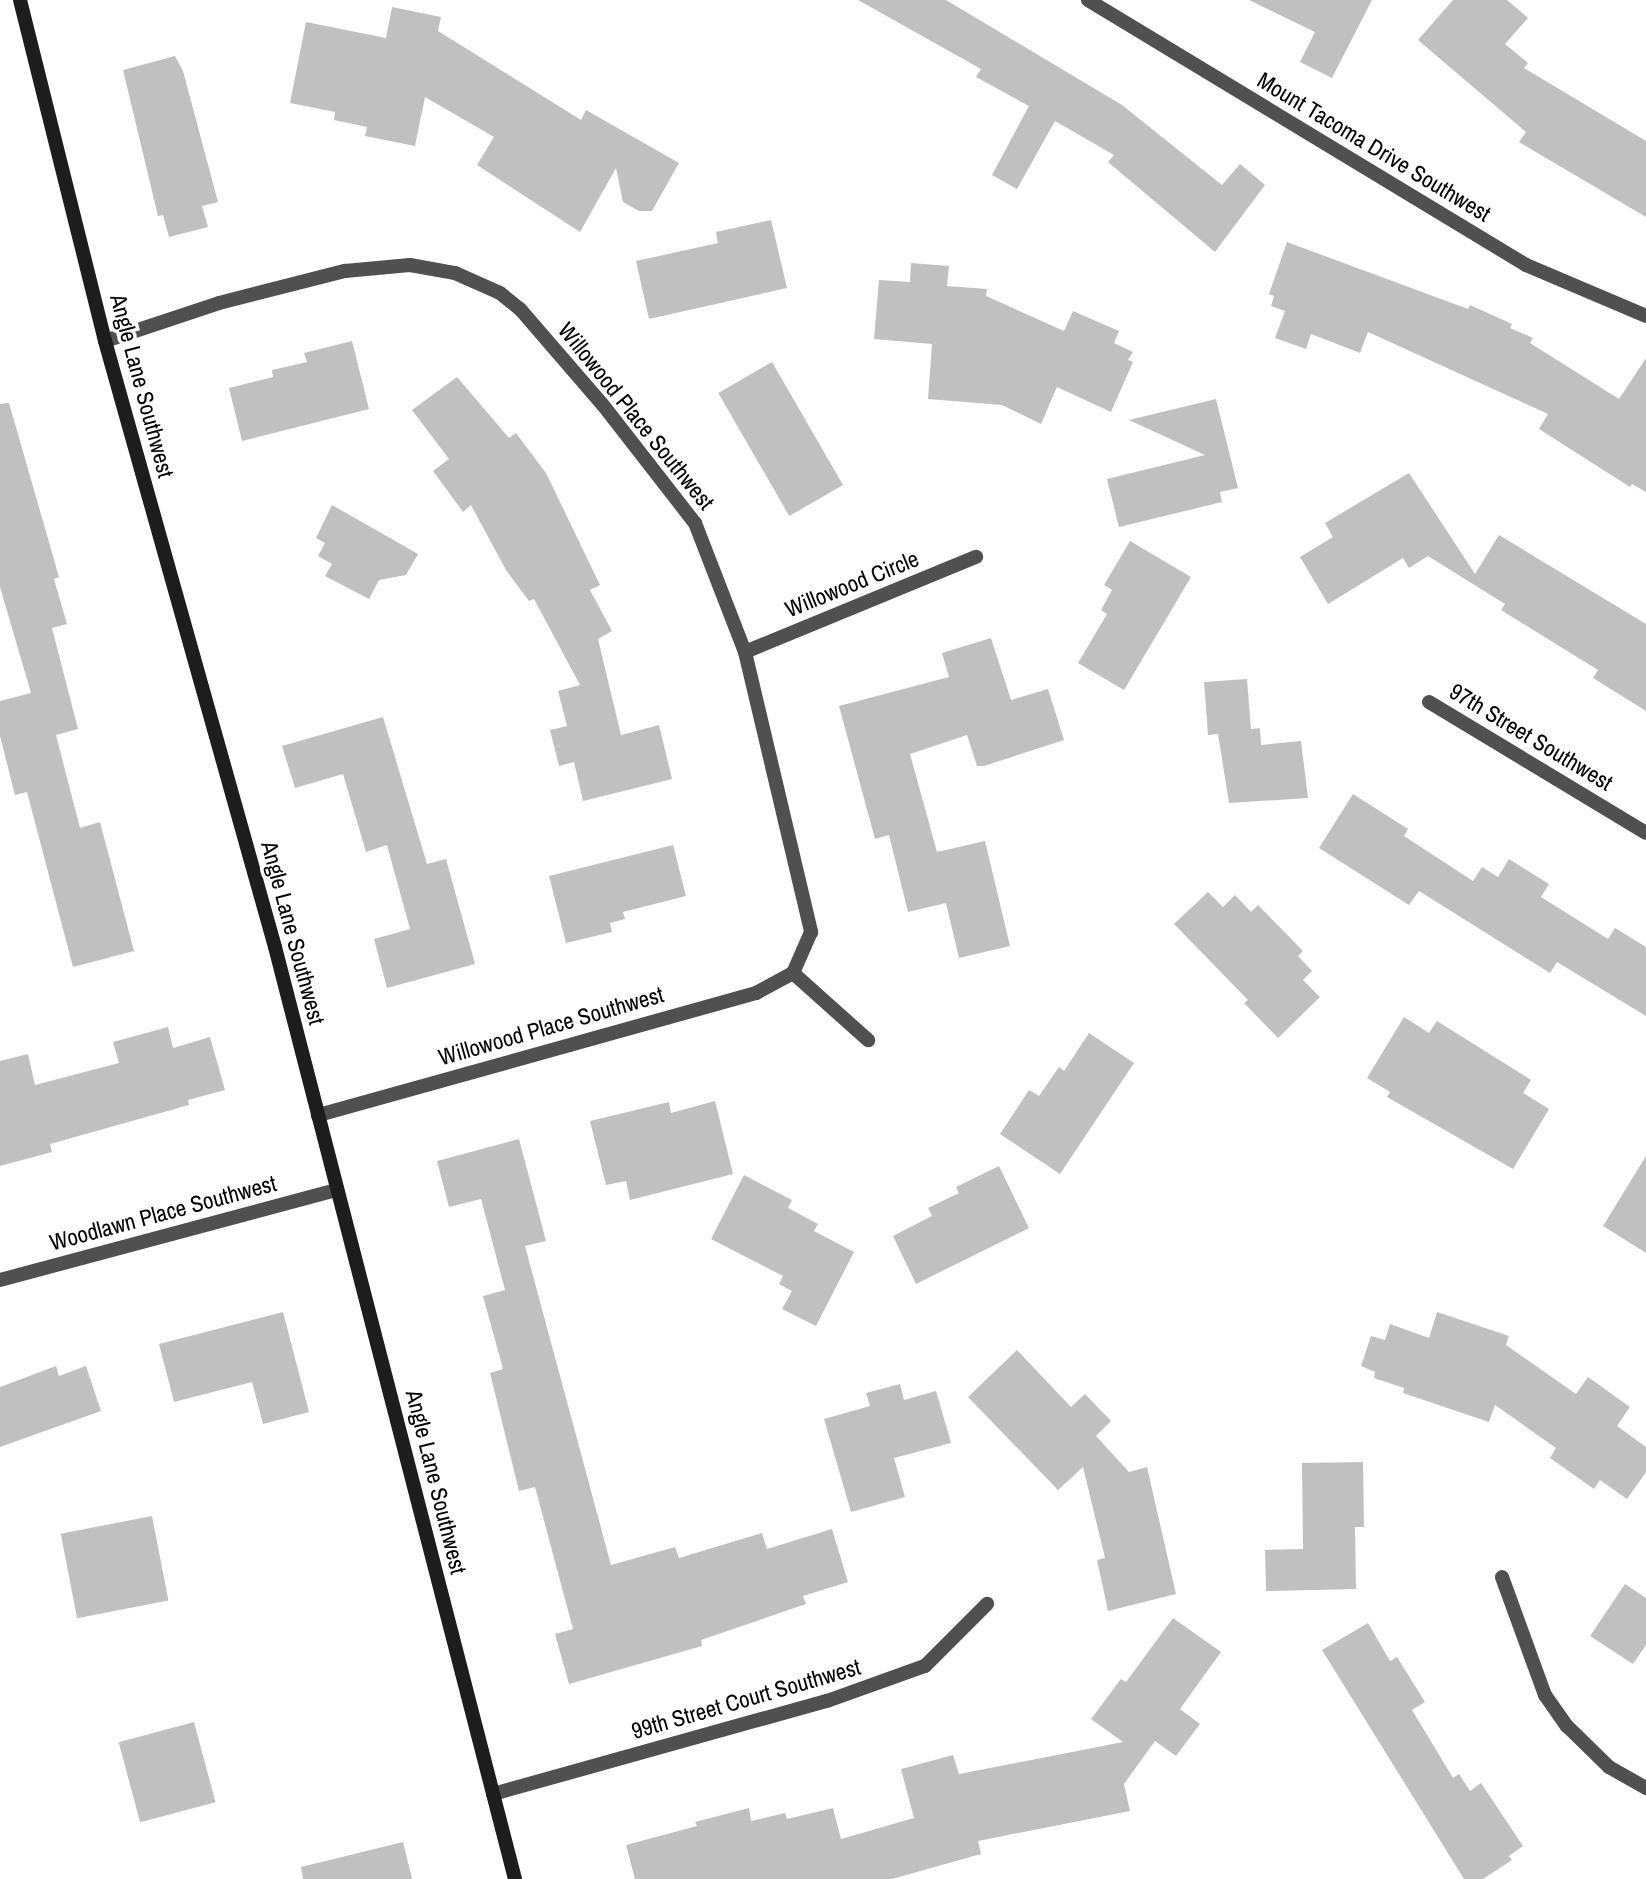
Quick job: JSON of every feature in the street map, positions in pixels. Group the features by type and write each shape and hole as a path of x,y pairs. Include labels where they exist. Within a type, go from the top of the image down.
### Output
{"street":[{"name":"Angle Lane Southwest","path":"20,0 105,341 318,1115 515,1879"},
{"name":"Mount Tacoma Drive Southwest","path":"1088,0 1526,265 1646,316"},
{"name":"Willowood Place Southwest","path":"105,341 219,303 345,271 410,265 455,272 500,293 520,309 603,405 695,523 745,652 811,932 793,973 757,993 318,1115"},
{"name":"Willowood Circle","path":"745,652 976,557"},
{"name":"97th Street Southwest","path":"1429,702 1646,834"},
{"path":"793,973 868,1040"},
{"name":"Woodlawn Place Southwest","path":"0,1280 337,1190"},
{"path":"1502,1577 1545,1695 1567,1727 1609,1767 1646,1788"},
{"name":"99th Street Court Southwest","path":"494,1794 827,1701 925,1666 987,1604"}],"building":[{"path":"858,0 946,0 1122,105 1222,185 1240,164 1265,185 1215,252 1108,162 1114,155 1055,121 1017,189 992,175 1029,106 976,77 981,69"},
{"path":"1249,0 1372,0 1332,78 1300,62 1315,32"},
{"path":"1453,0 1507,0 1528,18 1505,44 1528,63 1524,68 1646,141 1646,217 1519,142 1526,132 1418,40"},
{"path":"392,7 441,17 438,31 581,120 586,110 679,163 652,211 639,211 623,202 616,168 580,232 477,165 494,137 425,97 415,146 365,136 367,127 334,120 335,112 290,103 306,22 386,38"},
{"path":"175,56 183,71 218,202 202,206 208,227 169,237 163,215 158,216 123,70"},
{"path":"771,220 787,288 649,319 636,261 718,243 716,232"},
{"path":"1287,242 1468,309 1470,305 1512,324 1510,328 1533,338 1530,343 1619,399 1646,358 1646,492 1632,484 1630,487 1539,429 1548,414 1368,332 1360,353 1311,334 1306,349 1275,338 1285,311 1271,306 1274,296 1269,294"},
{"path":"911,263 949,266 947,286 987,289 986,296 1064,331 1073,311 1119,331 1114,343 1133,352 1128,360 1133,362 1111,412 1057,387 1041,424 1002,405 928,399 932,344 874,339 879,280 910,282"},
{"path":"352,341 369,409 242,441 229,388 273,377 272,370 307,362 304,353"},
{"path":"772,362 843,485 789,516 718,393"},
{"path":"457,377 509,438 516,433 546,473 600,585 590,590 612,631 598,639 621,735 659,725 672,779 583,801 574,762 559,766 550,730 567,726 558,691 580,685 534,599 529,601 506,570 471,505 463,512 433,471 449,459 412,410"},
{"path":"1216,399 1238,488 1220,492 1222,502 1119,527 1107,479 1205,455 1129,420"},
{"path":"9,403 59,577 54,579 67,624 52,628 78,729 56,735 80,828 100,822 134,951 73,967 27,792 15,795 0,736 0,701 31,693 0,587 0,404"},
{"path":"1409,473 1475,574 1499,535 1646,624 1646,711 1593,678 1598,670 1501,610 1505,604 1428,556 1409,568 1403,558 1328,604 1300,557 1333,537 1325,523"},
{"path":"332,505 418,554 406,575 379,580 369,599 325,576 332,564 318,556 325,543 316,538"},
{"path":"1130,541 1191,577 1124,690 1078,663 1107,614 1101,610 1112,590 1104,585"},
{"path":"991,638 1011,700 1048,689 1064,740 984,766 977,766 967,735 910,754 937,852 985,841 1010,946 959,958 946,903 908,912 889,835 875,839 839,706 949,677 942,653"},
{"path":"1247,679 1251,729 1260,728 1261,745 1301,741 1308,798 1229,803 1218,734 1208,735 1204,682"},
{"path":"383,717 427,864 446,859 475,964 387,988 374,939 410,929 387,845 366,852 343,774 295,788 282,746"},
{"path":"1353,794 1408,829 1404,836 1473,881 1482,867 1498,877 1509,859 1549,884 1541,897 1608,939 1615,928 1646,947 1646,1016 1557,962 1550,973 1419,891 1409,905 1319,848"},
{"path":"673,845 686,896 623,912 625,919 610,923 612,932 566,943 549,876"},
{"path":"1208,892 1223,907 1235,895 1251,912 1258,905 1303,951 1298,956 1312,971 1303,980 1320,997 1278,1038 1244,1003 1248,1000 1174,924"},
{"path":"1404,1017 1429,1033 1437,1021 1531,1080 1523,1093 1549,1109 1513,1169 1387,1097 1390,1092 1367,1078"},
{"path":"168,1027 173,1048 210,1037 225,1090 188,1100 189,1105 50,1144 52,1152 0,1166 0,1061 28,1054 35,1085 119,1063 113,1042"},
{"path":"1089,1033 1134,1063 1060,1174 1000,1134 1029,1090 1039,1096 1059,1067 1064,1071"},
{"path":"715,1101 733,1174 630,1200 626,1181 606,1185 590,1121 669,1102 671,1113"},
{"path":"519,1139 546,1241 525,1246 611,1565 675,1547 679,1558 762,1533 767,1549 832,1529 848,1582 803,1596 806,1604 701,1640 702,1646 569,1684 555,1634 573,1629 535,1487 519,1491 490,1373 503,1369 483,1296 505,1290 481,1199 449,1207 437,1161"},
{"path":"1646,1156 1646,1253 1603,1226"},
{"path":"999,1166 1029,1228 916,1284 893,1236 932,1216 928,1208 959,1193 956,1187"},
{"path":"744,1175 792,1200 788,1208 818,1224 814,1231 854,1252 816,1326 782,1309 792,1291 779,1284 783,1276 711,1239"},
{"path":"283,1312 309,1412 263,1424 252,1382 174,1402 159,1344"},
{"path":"1437,1312 1509,1336 1506,1345 1576,1394 1588,1377 1630,1407 1617,1426 1646,1447 1646,1472 1627,1499 1600,1480 1594,1489 1550,1458 1556,1448 1495,1405 1489,1422 1403,1393 1404,1388 1374,1378 1375,1372 1361,1366 1371,1336 1385,1340 1390,1324 1429,1338"},
{"path":"1017,1350 1071,1407 1085,1394 1111,1421 1096,1436 1129,1472 1147,1467 1176,1594 1108,1611 1097,1560 1105,1558 1083,1467 1058,1490 968,1397"},
{"path":"56,1366 59,1376 86,1366 101,1411 0,1447 0,1387"},
{"path":"900,1384 904,1400 936,1391 951,1443 894,1458 905,1497 851,1512 824,1419 870,1406 866,1393"},
{"path":"1363,1462 1364,1527 1355,1527 1356,1589 1266,1591 1265,1550 1303,1549 1302,1463"},
{"path":"152,1516 168,1600 77,1618 61,1534"},
{"path":"1625,1584 1646,1598 1646,1645 1633,1664 1590,1636"},
{"path":"1173,1618 1221,1652 1180,1709 1200,1724 1176,1756 1155,1741 1124,1784 1130,1811 978,1841 981,1854 892,1879 635,1879 626,1845 697,1826 695,1822 749,1808 751,1821 785,1813 787,1819 833,1808 841,1839 914,1818 901,1769 953,1755 959,1774 1123,1742 1091,1719 1121,1679 1126,1682"},
{"path":"1368,1623 1390,1661 1397,1657 1425,1702 1412,1710 1453,1778 1459,1774 1470,1791 1481,1783 1523,1846 1509,1856 1512,1860 1483,1879 1464,1879 1322,1650"},
{"path":"194,1722 215,1802 140,1822 119,1742"},
{"path":"403,1842 412,1879 303,1879 301,1867"}]}
